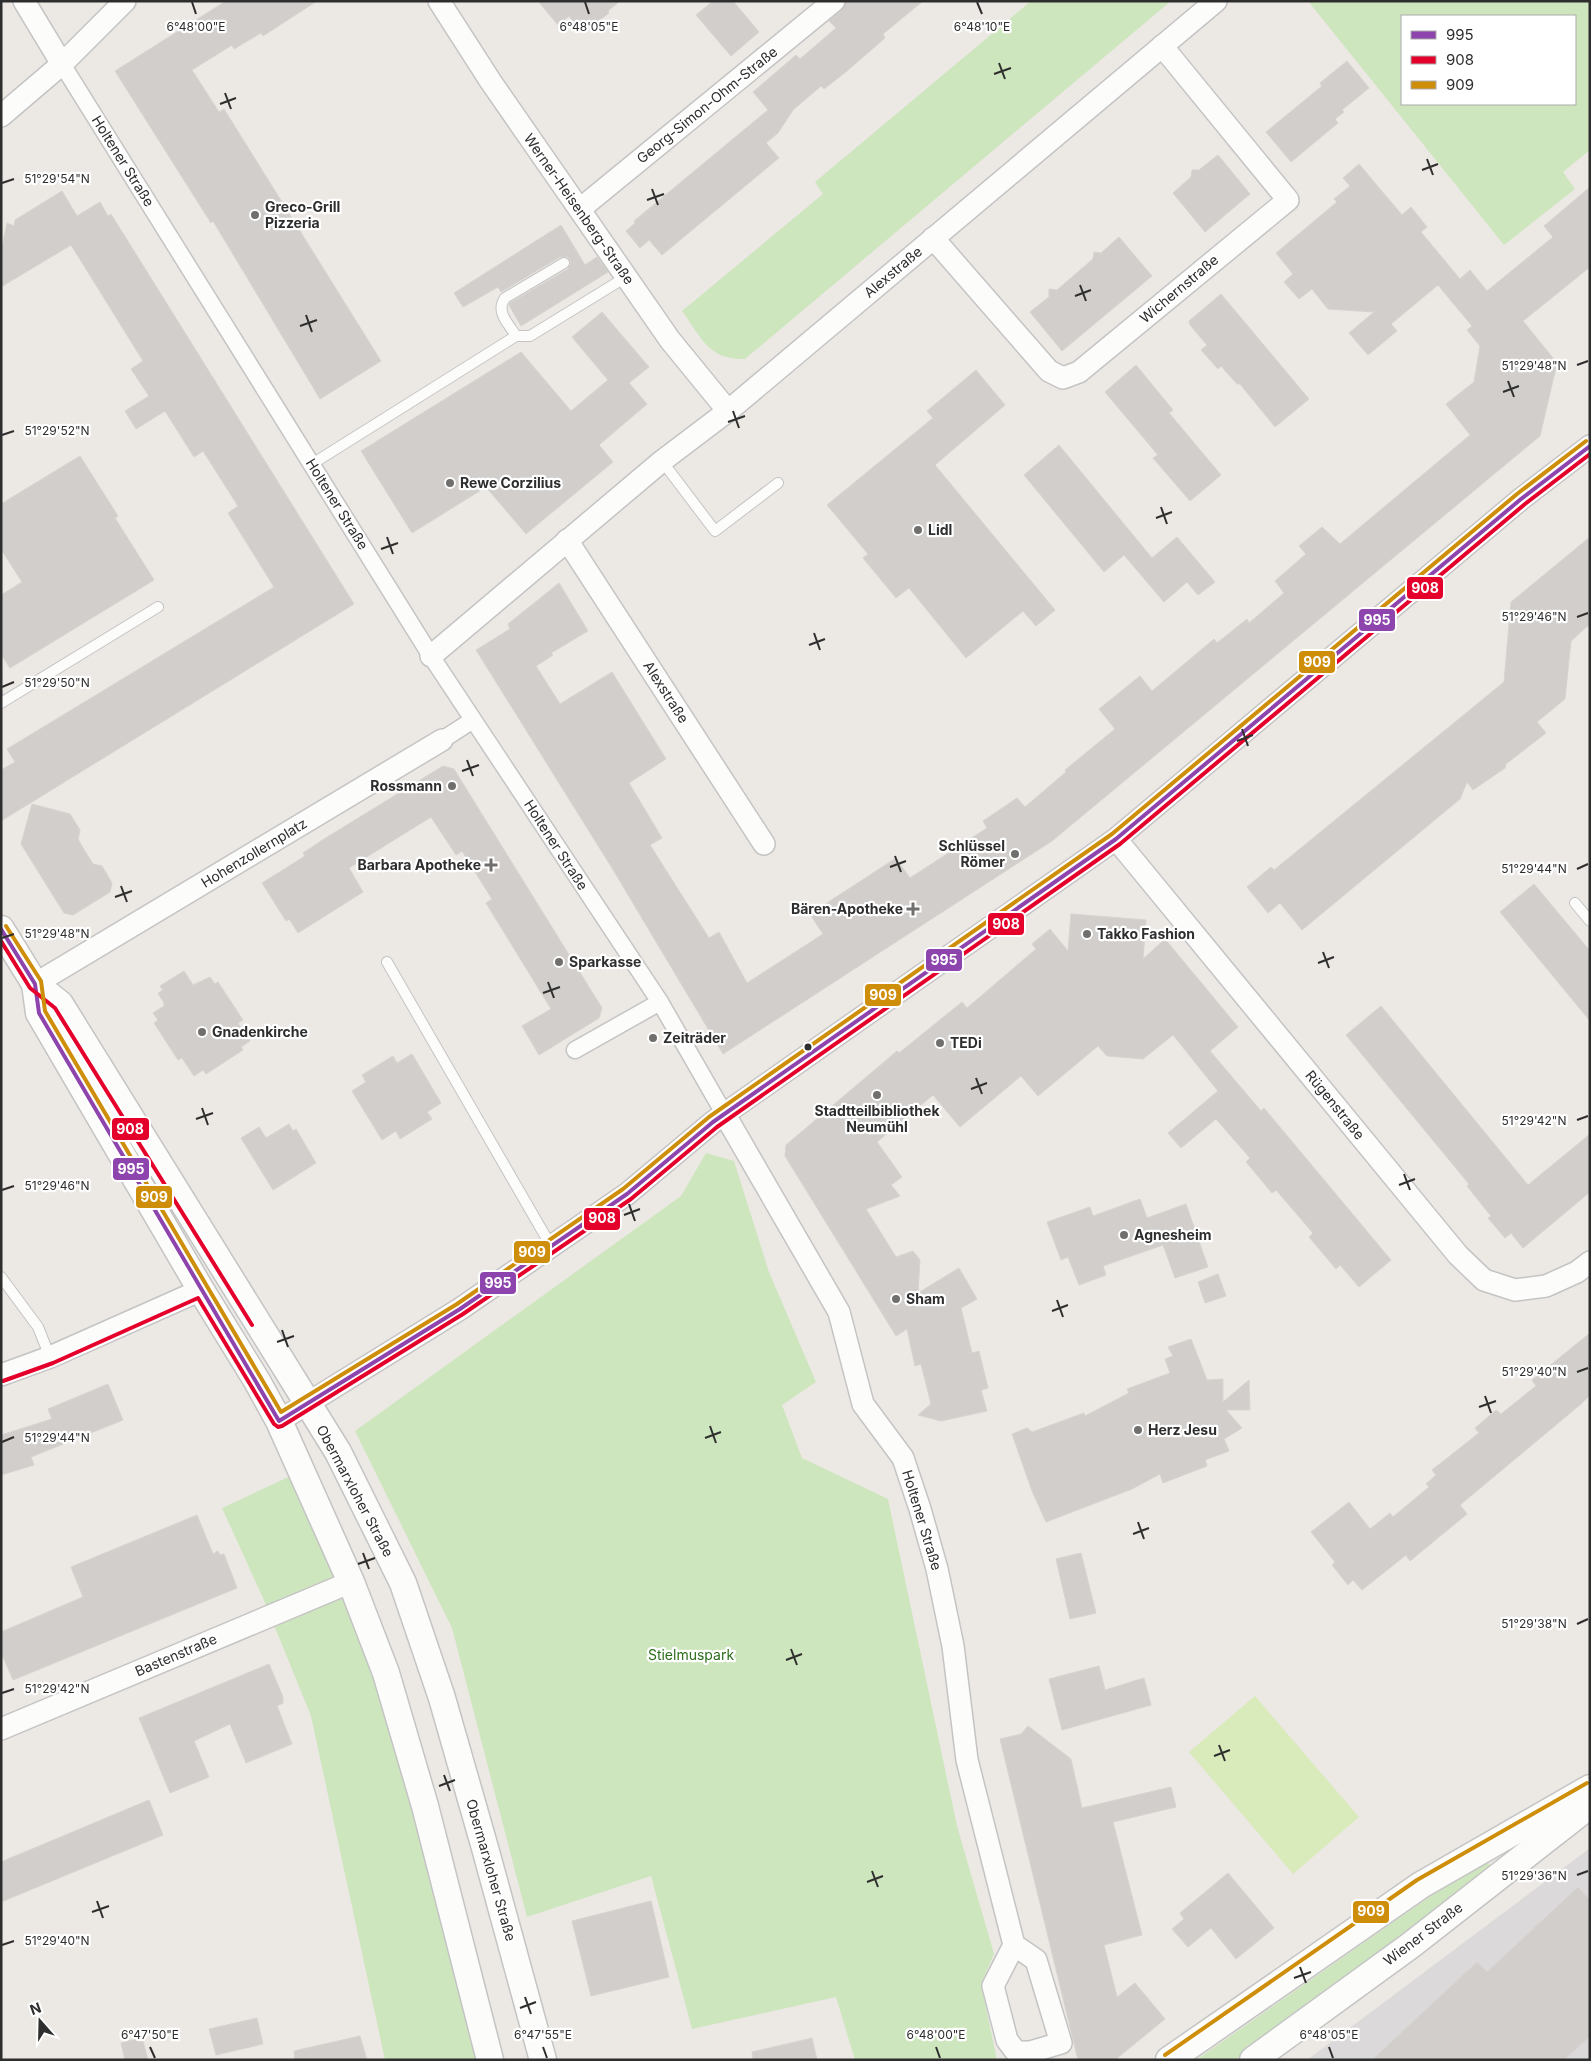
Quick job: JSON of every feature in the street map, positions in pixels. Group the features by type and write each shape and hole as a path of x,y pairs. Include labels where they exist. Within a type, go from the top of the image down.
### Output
{"street":[{"name":"Holtener Straße","path":"24,1 431,656 660,1002 839,1312 863,1404 903,1458 937,1569 953,1646 967,1760 1014,1945"},
{"path":"1,116 62,64 125,1"},
{"name":"Werner-Heisenberg-Straße","path":"439,1 490,82 670,340 728,411"},
{"name":"Georg-Simon-Ohm-Straße","path":"580,209 834,1"},
{"name":"Alexstraße","path":"431,656 662,461 728,411 1216,1"},
{"name":"Wichernstraße","path":"933,238 1049,371 1063,378 1079,372 1288,200 1162,46"},
{"path":"279,1422 460,1309 627,1194 725,1115 1116,839 1521,499 1590,446"},
{"name":"Alexstraße","path":"567,540 764,844"},
{"name":"Hohenzollernplatz","path":"35,984 473,720"},
{"name":"Rügenstraße","path":"1116,839 1458,1255 1484,1280 1515,1290 1546,1286 1577,1272 1590,1262"},
{"name":"Obermarxloher Straße","path":"1,929 35,984 60,1004 338,1452 403,1583 455,1745 543,2060"},
{"name":"Obermarxloher Straße","path":"35,984 39,1013 201,1290 257,1381 279,1422 351,1582 386,1673 427,1815 490,2060"},
{"path":"575,1050 660,1002"},
{"path":"1,1376 50,1357 201,1290"},
{"name":"Bastenstraße","path":"1,1729 351,1582"},
{"path":"1169,2060 1421,1885 1590,1788"},
{"name":"Wiener Straße","path":"1253,2060 1411,1945 1590,1805"},
{"path":"1014,1945 1036,1960 1060,2043 1030,2052 1016,2052 1007,2040 994,1986 1014,1945"}],"lane":[{"path":"516,336 502,313 502,303 505,298 564,263"},
{"path":"312,464 516,336 530,336 626,277"},
{"path":"662,461 715,531 778,483"},
{"path":"1,703 158,607"},
{"path":"1575,904 1590,921"},
{"path":"387,962 551,1246"},
{"path":"1,1277 38,1327 50,1357"}],"shaded area":[{"path":"1590,1848 1590,2060 1307,2060"}],"green space":[{"path":"1031,1 1171,1 745,359 722,356 707,346 682,311 823,194 815,182"},
{"path":"1308,1 1590,1 1590,150 1563,172 1575,189 1504,245"},
{"name":"Stielmuspark","path":"706,1153 734,1161 769,1272 816,1382 782,1405 802,1458 888,1499 957,1826 994,1954 981,1984 997,2060 855,2060 836,1997 692,2029 651,1876 527,1917 452,1628 355,1431 681,1196"},
{"path":"297,1473 349,1589 485,2060 385,2060 311,1716 263,1598 222,1508"},
{"path":"1255,1696 1359,1817 1293,1874 1189,1752"},
{"path":"1486,1863 1490,1864 1489,1868 1236,2060 1196,2060 1438,1891"}],"building":[{"path":"226,1 317,1 263,36 261,33 234,49 232,45 192,70 219,112 224,109 381,361 320,399 213,221 211,223 115,71"},
{"path":"538,1 620,1 608,11 609,13 582,33 569,16 558,25"},
{"path":"713,1 733,1 759,32 731,56 696,15"},
{"path":"846,1 923,1 883,34 885,38 847,71 824,89 821,86 793,110 778,133 766,143 779,158 662,255 649,240 640,248 626,231 635,223 634,221 768,110 753,92 796,55 800,59 836,28 829,21 842,10"},
{"path":"1347,61 1369,88 1342,110 1344,112 1335,119 1338,123 1291,162 1266,132 1322,86 1320,83"},
{"path":"1218,155 1250,194 1205,232 1173,193 1191,177 1192,170 1199,170"},
{"path":"1359,164 1402,215 1411,207 1427,227 1421,232 1460,279 1470,270 1487,291 1553,237 1544,226 1590,187 1590,267 1523,321 1557,363 1540,436 1052,841 723,1054 612,868 476,650 510,629 508,624 559,583 588,631 551,653 553,655 536,666 560,704 612,672 666,759 629,783 662,838 650,845 709,938 719,932 747,983 823,934 810,914 896,858 910,878 987,828 983,821 1017,798 1025,807 1066,772 1065,770 1115,729 1099,709 1140,676 1152,691 1214,639 1217,643 1247,619 1249,623 1284,593 1275,581 1306,554 1299,546 1322,527 1340,544 1470,435 1446,404 1474,382 1480,346 1467,330 1472,326 1438,285 1391,324 1397,331 1368,355 1349,333 1374,312 1328,309 1312,289 1299,299 1284,282 1293,274 1276,253 1337,202 1334,199 1350,186 1343,178"},
{"path":"62,191 77,216 100,202 108,216 111,214 354,604 1,821 1,770 15,762 7,749 274,587 228,513 238,506 203,451 194,457 165,411 136,429 125,411 149,396 131,369 143,361 71,245 1,287 1,252 7,223 14,226 15,220"},
{"path":"561,225 585,265 597,257 608,272 521,326 509,305 510,303 568,269 571,263 568,257 560,257 501,292 498,287 463,307 454,293"},
{"path":"1119,237 1152,276 1062,351 1030,312 1049,297 1049,289 1057,290 1093,259 1094,252 1101,253"},
{"path":"1221,294 1309,399 1275,427 1240,384 1237,384 1221,366 1218,369 1201,350 1207,345 1190,325 1189,321"},
{"path":"602,312 649,367 629,383 647,404 599,445 613,462 526,534 486,487 412,533 361,451 521,352 571,411 608,380 572,337"},
{"path":"1136,365 1173,410 1169,413 1221,475 1190,501 1153,458 1158,455 1105,392"},
{"name":"Lidl","path":"976,370 1005,405 935,465 1055,610 1036,626 1023,611 966,658 909,588 896,598 863,558 868,554 827,505 933,418 927,411"},
{"path":"1059,445 1152,558 1177,537 1215,582 1198,595 1187,582 1164,602 1124,555 1104,572 1024,475"},
{"path":"80,456 118,516 115,518 154,580 10,668 1,654 1,595 22,582 1,549 1,504"},
{"path":"1590,537 1590,624 1571,641 1565,699 1537,722 1546,733 1506,764 1505,768 1473,790 1467,782 1460,799 1302,930 1280,903 1268,913 1247,887 1271,867 1274,870 1504,682 1511,602"},
{"path":"443,766 454,769 602,1008 599,1018 539,1055 522,1026 551,1009 486,903 492,899 462,851 456,855 431,817 349,868 363,892 298,933 289,919 286,921 262,883 305,856 303,853 324,839"},
{"path":"32,804 70,814 80,830 78,839 83,848 93,864 102,866 112,883 110,892 73,915 64,913 21,844"},
{"path":"1534,884 1590,951 1590,1021 1500,912"},
{"path":"1071,914 1146,920 1143,959 1165,939 1238,1027 1210,1051 1261,1111 1264,1108 1391,1260 1359,1287 1340,1265 1336,1269 1309,1237 1313,1233 1276,1190 1272,1193 1246,1162 1250,1158 1216,1119 1181,1148 1168,1133 1218,1091 1173,1035 1143,1059 1107,1056 1098,1046 1038,1096 1021,1076 960,1127 933,1095 877,1142 902,1177 891,1185 900,1196 866,1209 896,1257 913,1251 920,1260 918,1293 959,1268 977,1299 961,1308 972,1353 979,1351 988,1388 981,1390 987,1411 941,1421 918,1415 931,1404 921,1364 915,1366 907,1329 896,1336 785,1156 786,1145 897,1051 899,1053 962,1002 967,1008 1036,949 1032,944 1050,929 1068,951"},
{"name":"Gnadenkirche","path":"184,971 193,985 210,977 215,984 218,982 243,1020 238,1023 250,1041 241,1047 243,1050 206,1074 203,1070 194,1076 182,1058 178,1060 154,1023 158,1020 153,1013 164,1006 158,993 163,990 160,986"},
{"path":"1381,1006 1528,1185 1590,1134 1590,1192 1523,1248 1511,1233 1505,1238 1488,1218 1491,1216 1467,1186 1469,1184 1346,1035"},
{"path":"412,1054 441,1103 427,1112 432,1119 400,1139 396,1131 382,1140 352,1091 366,1082 362,1075 393,1056 397,1063"},
{"path":"289,1124 293,1131 296,1129 316,1163 273,1190 241,1138 259,1127 266,1138"},
{"name":"Agnesheim","path":"1140,1199 1147,1218 1186,1204 1208,1267 1175,1278 1163,1245 1103,1266 1106,1275 1079,1285 1068,1257 1061,1260 1047,1222 1090,1207 1093,1216"},
{"path":"1218,1274 1226,1296 1205,1303 1198,1282"},
{"path":"1590,1333 1590,1395 1460,1505 1467,1514 1410,1561 1406,1555 1362,1590 1353,1580 1348,1585 1332,1565 1335,1562 1311,1532 1349,1502 1370,1529 1390,1513 1393,1517 1429,1487 1426,1484 1436,1475 1432,1470 1479,1433 1475,1428 1496,1410 1501,1414 1536,1386 1532,1380"},
{"name":"Herz Jesu","path":"1191,1339 1207,1380 1223,1379 1223,1402 1249,1380 1250,1410 1226,1410 1242,1428 1224,1439 1229,1451 1205,1460 1207,1466 1163,1483 1160,1474 1132,1489 1046,1522 1032,1491 1012,1434 1027,1428 1032,1432 1084,1413 1085,1416 1129,1393 1127,1389 1170,1373 1165,1359 1173,1356 1168,1347"},
{"path":"108,1384 123,1420 31,1457 34,1465 1,1475 1,1435 52,1419 48,1409"},
{"path":"197,1515 213,1554 218,1551 220,1555 224,1554 237,1588 13,1680 1,1652 1,1632 83,1597 71,1567"},
{"path":"1081,1553 1096,1613 1070,1619 1056,1559"},
{"path":"269,1664 283,1697 283,1703 277,1706 292,1744 246,1763 230,1724 194,1741 209,1777 170,1793 139,1718"},
{"path":"1099,1666 1105,1690 1144,1678 1151,1705 1062,1730 1049,1679"},
{"path":"1028,1726 1071,1759 1082,1808 1171,1787 1176,1807 1113,1822 1142,1935 1104,1945 1117,1997 1135,1983 1165,2019 1115,2060 1078,2060 1000,1739 1021,1734"},
{"path":"149,1800 163,1835 1,1902 1,1862"},
{"path":"1228,1873 1274,1928 1236,1959 1211,1928 1188,1947 1172,1929 1184,1919 1180,1913"},
{"path":"1578,1887 1590,1900 1590,2036 1564,2060 1372,2060 1477,1962 1487,1972"},
{"path":"651,1901 669,1977 591,1996 572,1921"},
{"path":"257,2018 263,2044 216,2055 209,2029"},
{"path":"360,2036 367,2060 295,2060 294,2051"},
{"path":"142,2037 148,2060 125,2060 121,2043"},
{"path":"812,2038 817,2060 753,2060 752,2052"}],"transit line":[{"name":"909","path":"6,926 41,981 45,1011 281,1412 457,1304 623,1189 709,1117 1112,834 1517,494 1586,441"},
{"name":"995","path":"1,929 35,984 39,1013 279,1421 460,1309 627,1194 713,1122 1116,839 1521,499 1590,446"},
{"name":"908","path":"3,1381 53,1363 198,1298 274,1424 278,1427 282,1426 463,1314 631,1199 717,1127 1120,844 1525,504 1590,454"},
{"name":"908","path":"1,941 30,988 55,1008 252,1325"},
{"name":"909","path":"1165,2055 1417,1880 1587,1783"}],"place":[{"name":"Greco-Grill Pizzeria","path":"255,215"},
{"name":"Rewe Corzilius","path":"450,483"},
{"name":"Lidl","path":"918,530"},
{"name":"Rossmann","path":"452,786"},
{"name":"Schlüssel Römer","path":"1015,854"},
{"name":"Barbara Apotheke","path":"491,865"},
{"name":"Bären-Apotheke","path":"913,909"},
{"name":"Takko Fashion","path":"1087,934"},
{"name":"Sparkasse","path":"559,962"},
{"name":"Gnadenkirche","path":"202,1032"},
{"name":"Zeiträder","path":"653,1038"},
{"name":"TEDi","path":"940,1043"},
{"name":"Stadtteilbibliothek Neumühl","path":"877,1095"},
{"name":"Agnesheim","path":"1124,1235"},
{"name":"Sham","path":"896,1299"},
{"name":"Herz Jesu","path":"1138,1430"}]}
